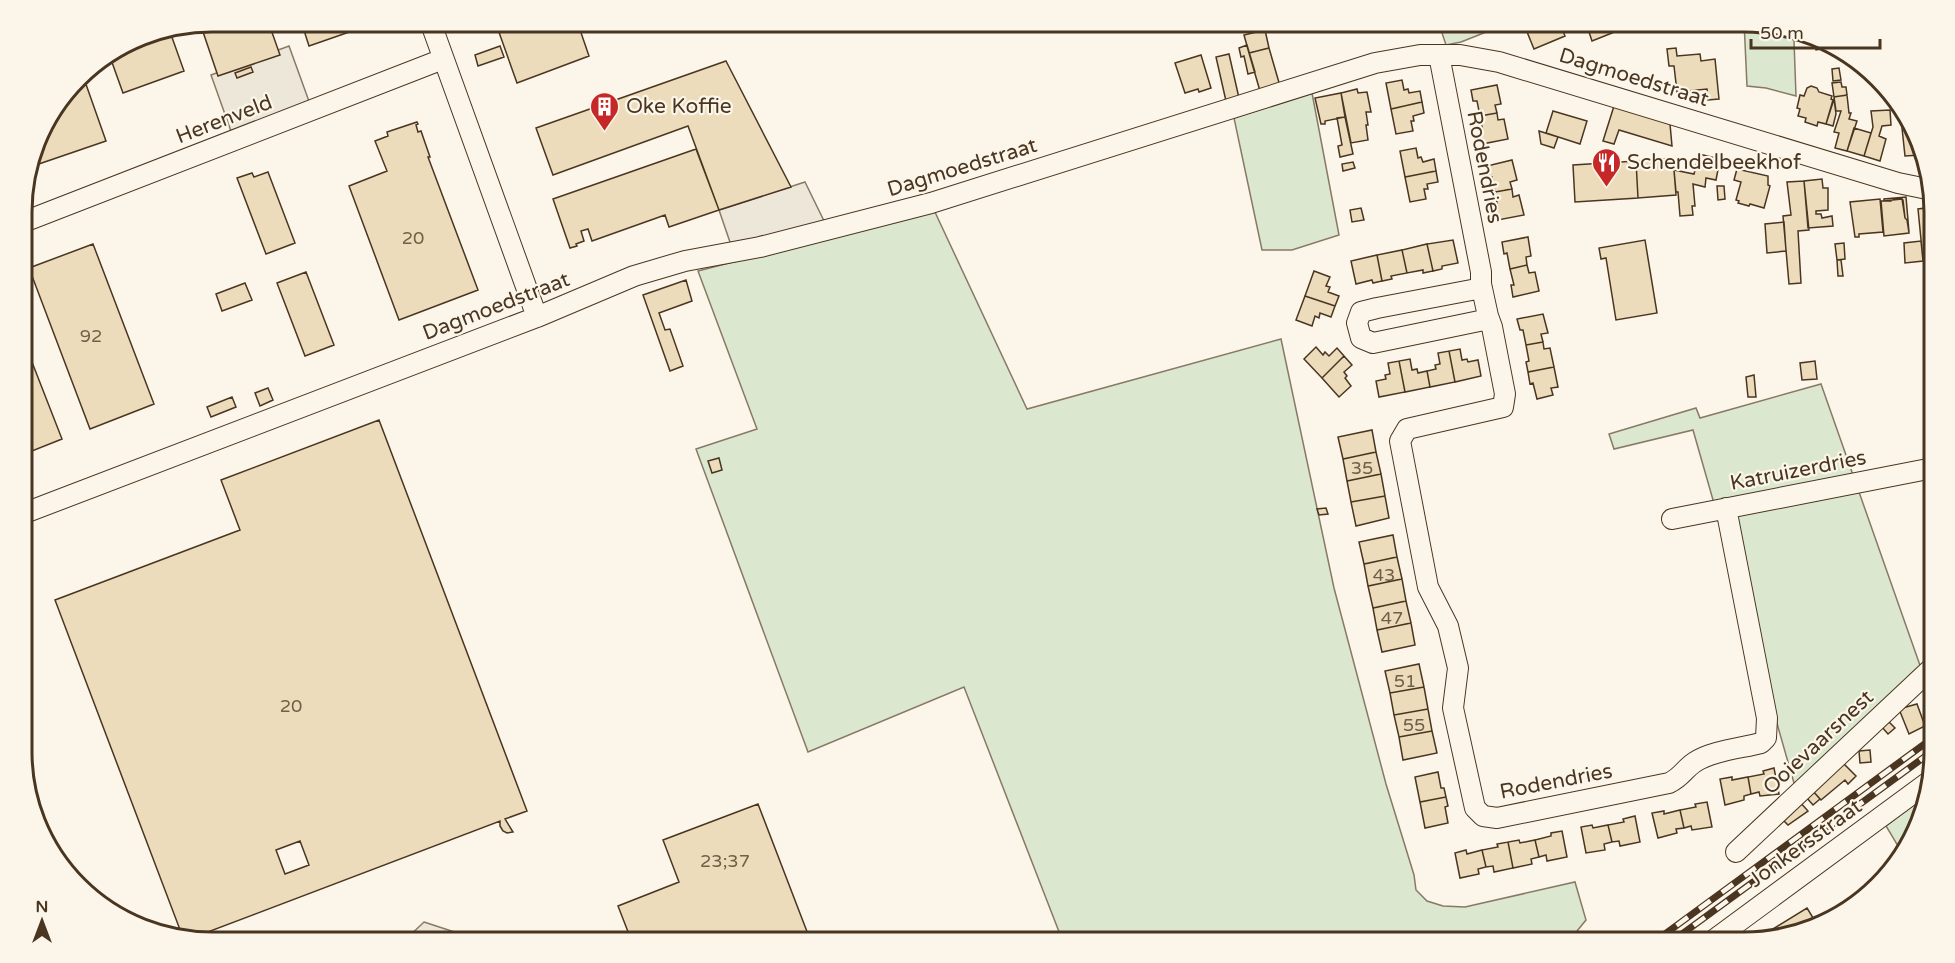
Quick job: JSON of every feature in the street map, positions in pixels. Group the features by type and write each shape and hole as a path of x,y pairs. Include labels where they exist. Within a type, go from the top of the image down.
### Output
{"street":[{"path":"434,32 537,317"},
{"name":"Dagmoedstraat","path":"32,510 537,317 634,276 685,261 760,247 932,203 1375,63 1420,55 1460,55 1499,62 1898,183 1922,188"},
{"name":"Rodendries","path":"1439,55 1481,272 1482,288 1505,394 1503,407 1407,429 1400,441 1428,587 1448,626 1453,642 1458,668 1453,708 1475,808 1483,816 1497,818 1669,783 1679,778 1694,762 1707,756 1761,743 1766,738 1767,718 1726,508"},
{"name":"Herenveld","path":"32,219 443,59"},
{"path":"1482,288 1361,312 1357,323 1361,338 1373,343 1489,320"},
{"name":"Katruizerdries","path":"1671,519 1924,470"},
{"name":"Ooievaarsnest","path":"1736,852 1924,675"},
{"name":"Jonkersstraat","path":"1726,931 1919,789"}],"green space":[{"path":"1442,32 1486,32 1461,42 1446,45"},
{"path":"1745,32 1779,35 1798,40 1794,41 1796,96 1766,88 1747,86"},
{"path":"1312,93 1339,235 1292,250 1262,250 1234,118"},
{"path":"934,210 1027,409 1281,339 1334,588 1386,784 1414,875 1416,890 1427,901 1443,906 1465,907 1575,882 1586,920 1577,931 1059,931 964,687 808,752 696,449 757,429 698,271"},
{"path":"1821,384 1922,671 1796,790 1693,430 1614,449 1609,434 1696,408 1700,418"},
{"path":"1915,804 1897,845 1886,826"}],"shaded area":[{"path":"289,46 310,104 232,134 211,75"},
{"path":"805,182 826,225 732,248 719,210"},
{"path":"424,922 454,932 414,932"}],"building":[{"path":"203,32 272,32 280,55 218,76"},
{"path":"305,32 349,32 309,46"},
{"path":"499,32 581,32 589,56 517,83"},
{"path":"1265,32 1269,48 1249,53 1244,35"},
{"path":"1527,32 1563,32 1565,36 1534,49"},
{"path":"1589,32 1614,32 1592,41"},
{"path":"172,36 184,71 123,93 112,62 143,45"},
{"path":"1247,45 1255,72 1248,74 1244,56 1241,57 1239,48"},
{"path":"500,46 504,57 478,66 475,55"},
{"path":"1269,48 1280,86 1260,91 1249,53"},
{"path":"1676,48 1677,56 1700,54 1701,61 1715,59 1719,99 1708,100 1707,89 1677,92 1674,66 1669,66 1667,49"},
{"path":"1229,54 1239,98 1226,101 1216,57"},
{"path":"1201,55 1211,88 1185,93 1175,63"},
{"name":"Oke Koffie","path":"726,61 791,187 719,210 688,126 553,175 536,128"},
{"path":"251,67 253,72 237,78 235,73"},
{"path":"1839,68 1841,80 1833,81 1832,69"},
{"path":"1402,80 1404,90 1408,89 1409,93 1420,91 1422,102 1391,109 1386,83"},
{"path":"1841,82 1842,87 1846,87 1847,95 1834,97 1832,83"},
{"path":"85,83 106,141 38,164 45,143 62,111"},
{"path":"1497,85 1501,104 1495,105 1497,113 1480,116 1477,101 1473,101 1471,90"},
{"path":"1811,86 1817,88 1819,92 1832,96 1833,100 1826,124 1818,122 1817,126 1805,122 1806,118 1798,116 1800,95 1804,96 1807,88"},
{"path":"1357,89 1358,93 1367,92 1371,112 1366,112 1368,140 1351,143 1341,93"},
{"path":"1341,93 1345,117 1321,124 1315,98"},
{"path":"1847,95 1849,113 1851,113 1849,119 1857,121 1847,151 1835,148 1839,133 1834,132 1841,111 1836,111 1834,97"},
{"path":"1834,99 1836,114 1833,126 1826,124"},
{"path":"1422,102 1424,113 1413,116 1414,121 1411,121 1413,131 1396,134 1391,109"},
{"path":"1614,106 1670,124 1672,146 1619,130 1614,144 1603,141"},
{"path":"1890,110 1891,125 1882,126 1879,136 1886,139 1880,161 1864,156 1873,127 1871,111"},
{"path":"1553,111 1587,121 1580,144 1546,133"},
{"path":"1497,113 1498,120 1504,119 1508,139 1482,144 1480,132 1483,132 1480,116"},
{"path":"1345,117 1353,154 1340,157 1338,146 1342,145 1337,118"},
{"path":"417,122 418,132 421,131 430,157 428,157 478,290 399,320 349,186 387,171 375,141 388,136 387,132"},
{"path":"1854,128 1871,133 1864,156 1847,151"},
{"path":"1902,128 1905,132 1914,155 1905,156"},
{"path":"1539,131 1558,137 1554,148 1541,144"},
{"path":"1416,148 1418,158 1421,157 1423,162 1434,159 1436,171 1405,177 1400,151"},
{"path":"696,149 719,210 669,227 665,215 592,241 588,229 581,231 584,241 570,248 553,199"},
{"path":"1699,154 1720,159 1716,180 1706,178 1705,187 1693,184 1695,206 1692,206 1693,215 1680,216 1674,170 1694,174"},
{"path":"1673,158 1676,195 1638,198 1636,161"},
{"path":"1512,160 1517,180 1510,182 1512,189 1495,192 1487,166"},
{"name":"Schendelbeekhof","path":"1636,161 1638,198 1575,202 1573,165"},
{"path":"1353,162 1355,168 1343,171 1342,164"},
{"path":"1737,169 1768,176 1770,186 1764,208 1738,203 1739,201 1736,200 1741,182 1734,180"},
{"path":"1436,171 1438,182 1427,184 1428,189 1424,189 1426,199 1410,202 1405,177"},
{"path":"268,172 295,243 266,254 237,178 252,173 254,177"},
{"path":"1822,179 1823,188 1828,188 1828,210 1816,211 1816,214 1821,214 1822,218 1832,216 1833,226 1808,228 1804,181"},
{"path":"1804,181 1809,230 1798,231 1801,283 1789,284 1783,216 1791,215 1787,182"},
{"path":"1717,186 1724,186 1725,199 1718,200"},
{"path":"1512,189 1513,197 1519,195 1524,215 1498,220 1495,209 1498,208 1495,192"},
{"path":"1906,197 1909,232 1902,199 1884,201 1884,199"},
{"path":"1880,199 1883,232 1859,234 1859,237 1855,237 1850,202"},
{"path":"1903,200 1909,233 1884,236 1881,201"},
{"path":"1361,208 1364,220 1352,222 1350,210"},
{"path":"1924,208 1924,260 1923,260 1918,209"},
{"path":"1784,222 1786,251 1767,253 1765,224"},
{"path":"1528,237 1531,256 1526,257 1527,265 1510,269 1502,242"},
{"path":"1453,240 1458,263 1442,266 1442,269 1433,271 1427,244"},
{"path":"1645,240 1657,313 1616,320 1606,258 1601,259 1599,248"},
{"path":"1921,241 1923,261 1905,263 1904,243"},
{"path":"1844,243 1845,259 1837,260 1835,244"},
{"path":"93,244 154,404 90,429 32,276 32,267"},
{"path":"1427,244 1433,271 1407,273 1402,250"},
{"path":"1402,250 1407,273 1391,276 1392,279 1382,281 1377,255"},
{"path":"1377,255 1382,281 1373,283 1372,280 1356,284 1351,261"},
{"path":"1837,260 1841,260 1843,276 1838,276"},
{"path":"1527,265 1529,273 1535,272 1539,291 1513,297 1511,285 1514,285 1510,269"},
{"path":"1314,271 1330,277 1326,286 1330,287 1328,292 1339,296 1335,306 1305,296"},
{"path":"306,272 334,345 305,356 277,283"},
{"path":"686,280 692,301 659,313 665,330 670,329 683,366 670,371 643,295"},
{"path":"245,283 252,300 222,311 216,294"},
{"path":"1305,296 1335,306 1331,317 1320,313 1319,318 1315,316 1312,326 1296,320"},
{"path":"1543,314 1548,333 1541,334 1543,342 1526,345 1523,330 1520,330 1517,319"},
{"path":"1543,342 1544,349 1550,348 1554,367 1528,372 1526,362 1529,361 1526,345"},
{"path":"1316,347 1323,355 1325,352 1329,356 1337,348 1344,356 1322,378 1304,359"},
{"path":"1460,349 1462,360 1467,359 1468,362 1478,360 1481,376 1455,382 1449,351"},
{"path":"1449,351 1455,382 1430,387 1427,371 1436,369 1435,365 1440,364 1438,353"},
{"path":"1344,356 1352,365 1344,372 1351,386 1339,397 1322,378"},
{"path":"1410,359 1412,370 1417,369 1418,373 1427,371 1430,387 1405,392 1399,361"},
{"path":"1399,361 1405,392 1379,397 1376,381 1386,379 1385,375 1390,374 1388,363"},
{"path":"1815,361 1817,379 1802,380 1800,363"},
{"path":"32,362 62,439 32,451"},
{"path":"1554,367 1558,387 1551,388 1553,395 1537,399 1533,383 1530,384 1528,372"},
{"path":"1754,375 1756,397 1748,397 1746,377"},
{"path":"268,388 273,400 260,406 255,393"},
{"path":"232,397 236,407 211,417 207,407"},
{"path":"379,420 527,811 505,819 513,832 503,831 500,821 209,932 180,928 55,600 240,530 221,480","holes":["300,841 309,865 285,874 276,850"]},
{"path":"1372,430 1376,452 1343,459 1338,437"},
{"path":"1376,452 1381,474 1347,481 1343,459"},
{"path":"719,458 722,470 712,473 708,461"},
{"path":"1381,474 1385,496 1351,502 1347,481"},
{"path":"1385,496 1389,518 1356,526 1351,502"},
{"path":"1326,508 1328,514 1319,515 1317,509"},
{"path":"1393,535 1397,557 1364,564 1359,542"},
{"path":"1397,557 1402,579 1368,586 1364,564"},
{"path":"1402,579 1406,601 1373,608 1368,586"},
{"path":"1406,601 1411,623 1377,630 1373,608"},
{"path":"1411,623 1415,645 1382,652 1377,630"},
{"path":"1419,664 1424,687 1390,693 1385,671"},
{"path":"1424,687 1428,709 1394,715 1390,693"},
{"path":"1917,704 1924,726 1909,734 1899,709"},
{"path":"1428,709 1432,731 1399,737 1394,715"},
{"path":"1887,720 1895,728 1888,734 1881,726"},
{"path":"1432,731 1437,753 1403,760 1399,737"},
{"path":"1870,750 1871,762 1860,763 1859,751"},
{"path":"1842,762 1856,776 1848,784 1845,780 1821,800 1812,790"},
{"path":"1774,768 1779,794 1760,796 1759,792 1751,794 1748,777 1764,774 1763,771"},
{"path":"1438,772 1441,788 1444,788 1446,797 1420,802 1415,777"},
{"path":"1732,777 1732,780 1748,777 1751,794 1744,796 1744,800 1725,805 1720,779"},
{"path":"1812,790 1820,799 1813,805 1806,797"},
{"path":"1446,797 1448,823 1425,828 1420,802"},
{"path":"1799,801 1808,811 1788,825 1781,818"},
{"path":"1707,802 1712,827 1692,830 1691,826 1684,828 1680,810"},
{"path":"758,804 807,932 628,932 618,906 679,882 663,840"},
{"path":"1680,810 1684,828 1676,829 1677,833 1658,838 1652,813 1664,811 1664,814"},
{"path":"1635,816 1640,842 1620,846 1619,841 1612,842 1608,825 1624,822 1623,819"},
{"path":"1592,825 1593,828 1608,825 1612,842 1604,844 1605,850 1586,853 1581,827"},
{"path":"1562,831 1567,857 1547,861 1546,855 1539,857 1535,840"},
{"path":"1519,840 1520,843 1535,840 1539,857 1531,859 1532,864 1513,868 1508,842"},
{"path":"1508,842 1513,868 1494,872 1493,866 1486,867 1482,850 1498,847 1497,844"},
{"path":"1466,850 1467,854 1482,850 1486,867 1478,869 1479,874 1460,878 1455,853"},
{"path":"1807,908 1813,917 1801,922 1773,929"}],"railway":[{"path":"1669,931 1924,744"},
{"path":"1686,931 1924,758"}],"place":[{"name":"Oke Koffie","path":"605,132"},
{"name":"Schendelbeekhof","path":"1606,188"}]}
